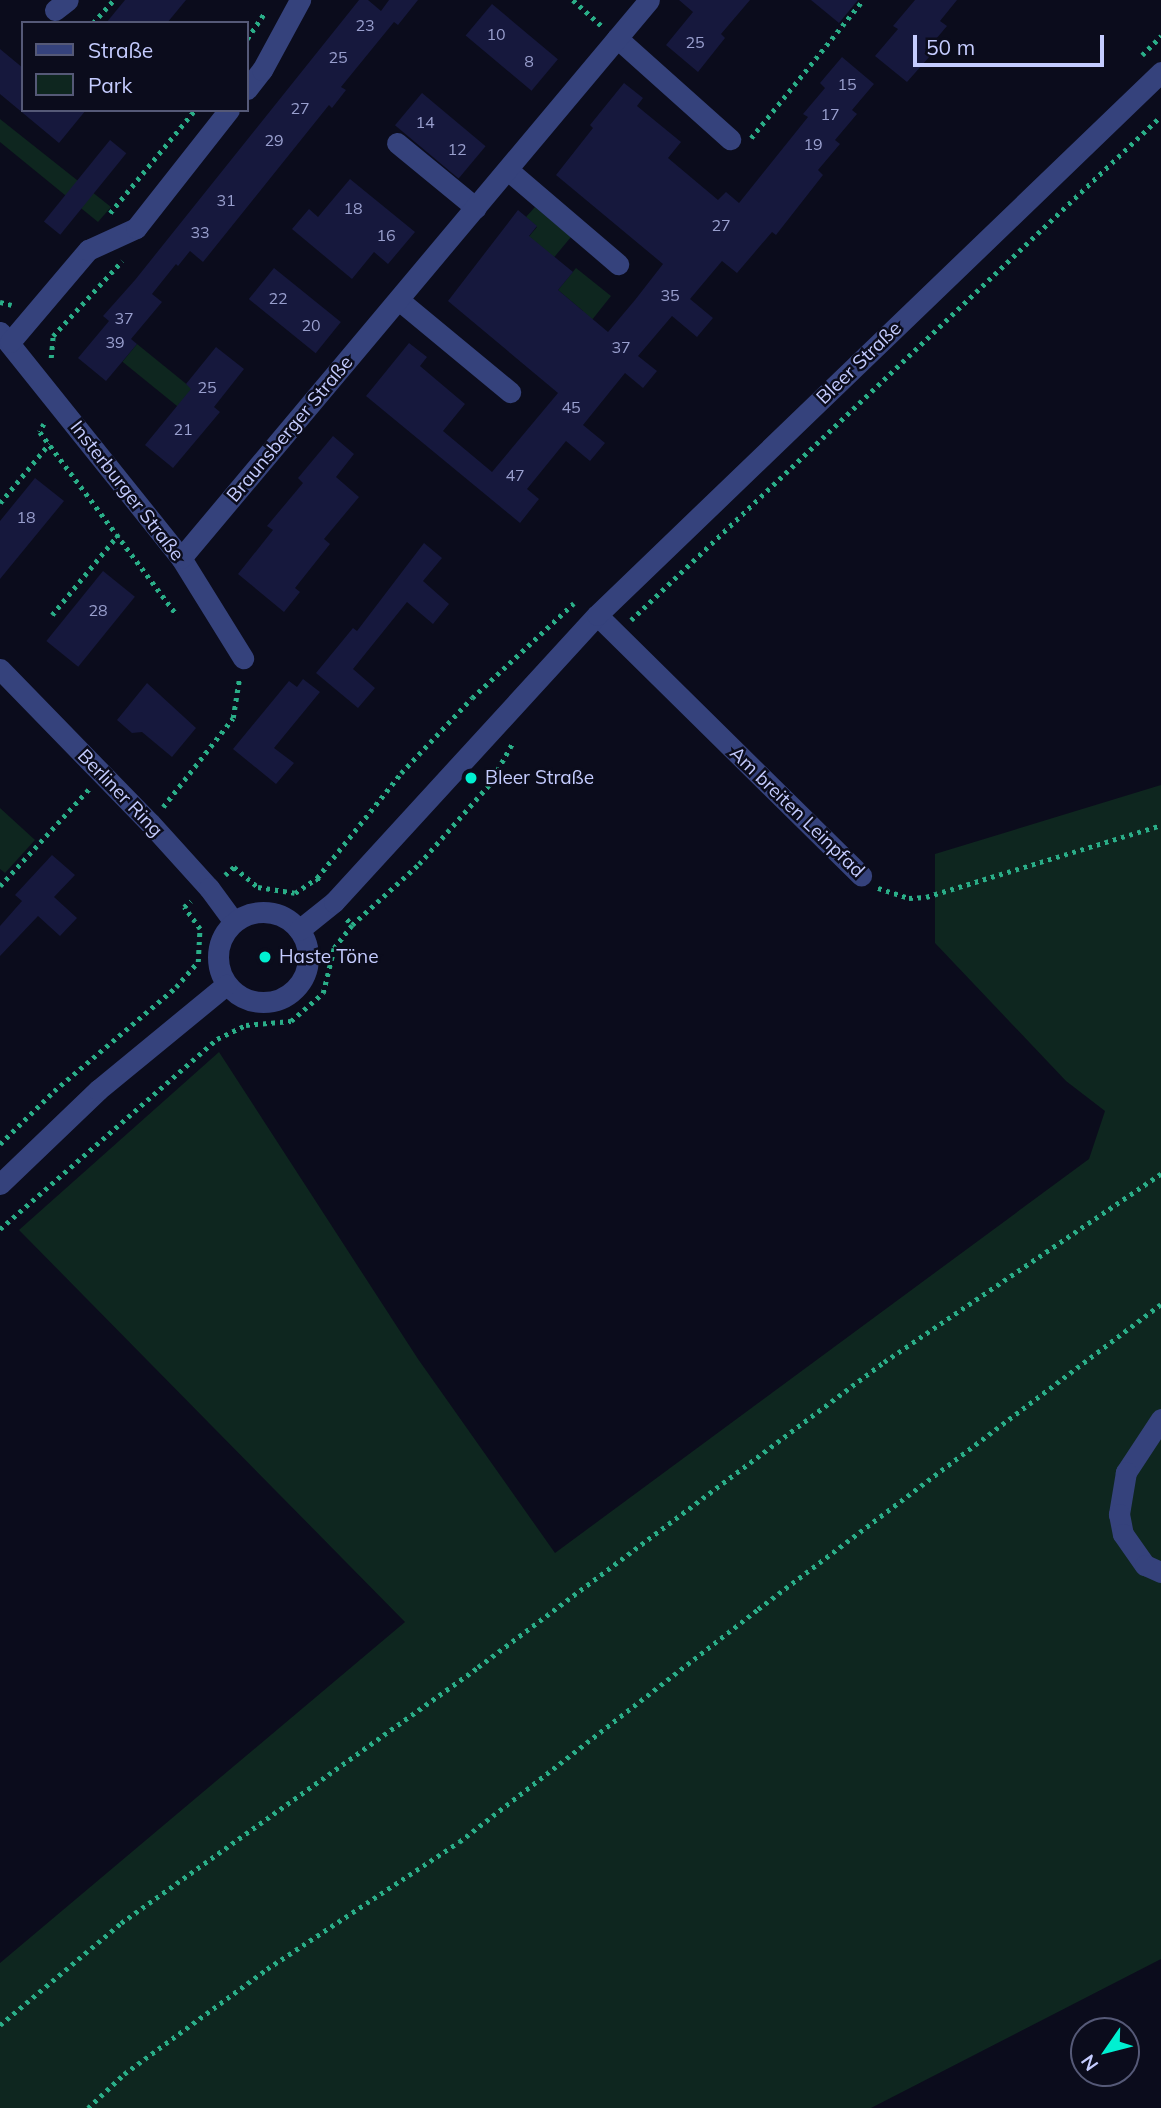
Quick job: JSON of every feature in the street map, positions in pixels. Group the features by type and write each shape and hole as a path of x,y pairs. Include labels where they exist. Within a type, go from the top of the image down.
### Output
{"street":[{"path":"248,88 262,70 300,0"},
{"name":"Braunsberger Straße","path":"181,558 400,301 649,0"},
{"path":"617,38 730,139"},
{"name":"Bleer Straße","path":"299,930 334,902 597,615 1161,72"},
{"path":"5,337 88,250 136,228 227,112"},
{"path":"397,143 476,208"},
{"path":"508,170 618,264"},
{"path":"400,301 510,393"},
{"name":"Insterburger Straße","path":"5,337 181,558 243,658"},
{"name":"Am breiten Leinpfad","path":"597,615 861,874"},
{"name":"Berliner Ring","path":"0,669 150,823 209,888 234,922"},
{"path":"253,912 273,913 299,930 305,941 307,967 303,979 285,997 260,1003 247,1000 226,985 220,975 217,952 220,940 234,922 253,912"},
{"path":"0,1184 97,1090 226,985"},
{"path":"1161,1419 1126,1472 1119,1514 1123,1534 1146,1565 1161,1572"}],"path":[{"path":"95,21 114,0"},
{"path":"573,0 617,38"},
{"path":"730,139 750,139 863,0"},
{"path":"248,38 267,10"},
{"path":"615,634 1161,116"},
{"path":"54,367 51,360 53,336 126,257"},
{"path":"45,422 40,432 177,615"},
{"name":"Insterburger Straße","path":"0,503 49,444"},
{"name":"Insterburger Straße","path":"52,615 118,535"},
{"path":"174,792 233,718 243,658"},
{"path":"0,1229 217,1039 246,1025 291,1021 323,993 334,948 352,925 419,864 480,795 519,733"},
{"path":"0,886 80,799"},
{"name":"Am breiten Leinpfad","path":"861,874 892,895 926,897 1161,825"},
{"path":"234,867 258,887 295,893 317,878 352,925"},
{"path":"0,1144 54,1091 176,987 198,962 200,929 184,907"},
{"path":"0,2025 121,1923 478,1667 884,1362 1161,1174"},
{"path":"88,2108 124,2074 267,1969 459,1842 758,1609 1161,1304"}],"green space":[{"path":"0,119 111,207 98,222 0,142"},
{"path":"535,207 571,237 541,273 516,252 537,227 526,217"},
{"path":"576,268 611,296 580,335 569,328 583,311 558,290"},
{"path":"137,344 192,389 178,407 123,362"},
{"path":"1161,785 1161,1959 871,2108 0,2108 0,1963 405,1622 19,1230 219,1052 418,1359 555,1553 1089,1159 1105,1111 1066,1081 935,943 935,854"},
{"path":"0,808 35,840 5,873 0,869"}],"building":[{"path":"125,0 186,0 169,21 108,21"},
{"path":"359,0 368,0 381,11 389,0 418,0 398,25 394,22 341,87 346,90 332,108 329,105 203,262 190,251 178,266 176,264 152,294 162,302 131,339 137,344 106,381 78,358 109,321 103,316 135,280"},
{"path":"679,0 750,0 721,34 725,38 698,72 666,45 693,12"},
{"path":"811,0 858,0 839,23"},
{"path":"915,0 957,0 940,21 947,26 925,52 930,56 907,82 875,56 898,29 893,26"},
{"path":"492,4 558,59 532,91 466,35"},
{"path":"0,49 21,66 21,111 0,94"},
{"path":"842,57 874,84 852,110 857,114 835,140 840,144 818,170 823,175 776,235 772,232 737,273 722,261 690,299 713,318 697,337 672,316 638,356 657,371 643,388 625,373 583,425 605,443 590,461 566,441 527,489 539,499 520,523 366,396 409,343 427,357 420,366 465,404 443,431 492,472 558,393 448,301 518,210 537,226 529,236 573,272 558,290 608,332 635,300 663,264 556,175 593,128 590,125 624,83 643,98 637,106 681,142 668,158 718,200 726,192 739,203 808,117 803,114 825,88 820,83"},
{"path":"422,93 486,146 459,179 395,125"},
{"path":"22,112 84,112 59,143"},
{"path":"110,140 126,153 60,235 44,222"},
{"path":"350,179 415,232 388,264 374,252 352,279 292,229 309,209 318,217"},
{"path":"274,268 341,322 316,353 249,299"},
{"path":"216,347 244,369 214,407 220,412 173,468 145,445 191,389 186,384"},
{"path":"333,436 354,454 336,477 359,497 324,539 330,544 295,588 300,592 284,612 238,574 273,530 267,526 303,483 298,478"},
{"path":"35,478 64,501 0,579 0,521"},
{"path":"424,543 442,558 423,581 449,604 433,624 407,602 353,669 375,688 358,708 316,673 353,628 357,631"},
{"path":"103,571 135,597 78,667 46,641"},
{"path":"303,679 320,692 274,748 294,763 276,784 233,749 289,681 297,687"},
{"path":"147,683 196,728 172,757 142,732 132,733 117,720"},
{"path":"52,855 75,875 54,897 77,918 60,936 38,916 0,956 0,926 22,901 15,895"}],"place":[{"name":"Bleer Straße","path":"471,778"},
{"name":"Haste Töne","path":"265,957"}]}
